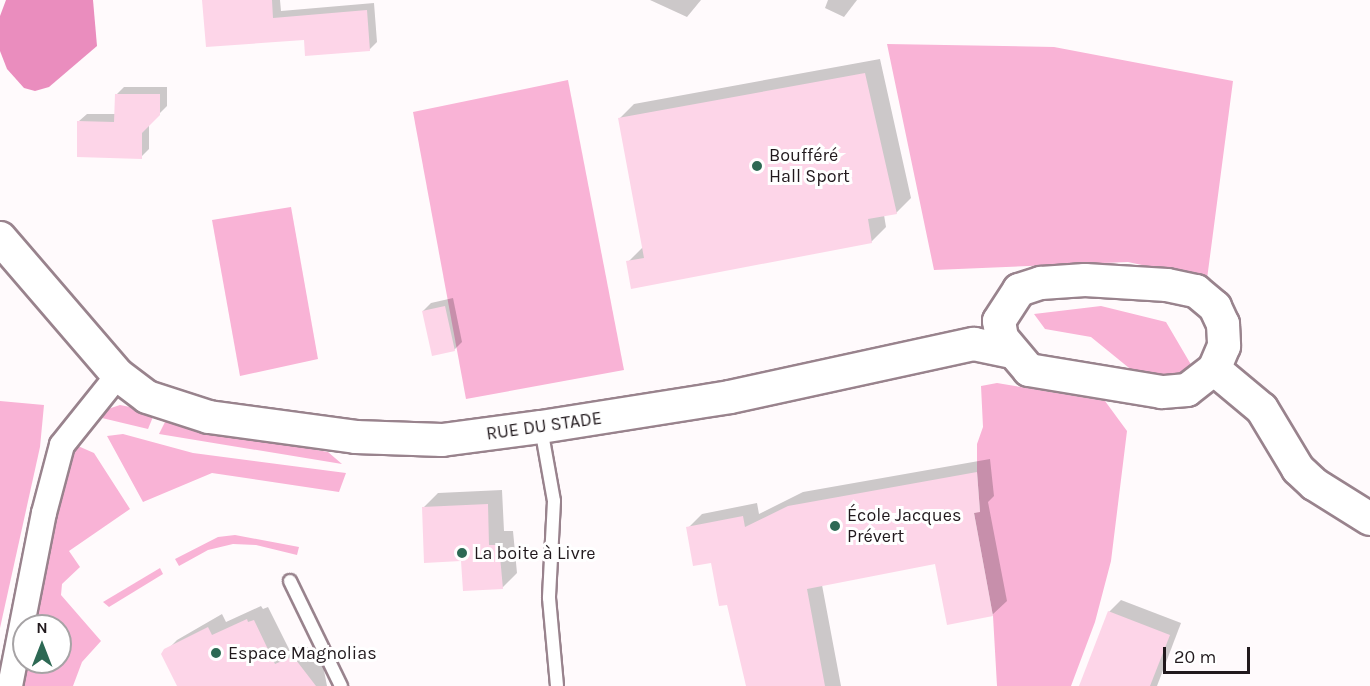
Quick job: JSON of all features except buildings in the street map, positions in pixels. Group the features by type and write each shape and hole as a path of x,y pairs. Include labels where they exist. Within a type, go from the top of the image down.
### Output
{"street":[{"name":"RUE DU STADE","path":"0,238 118,375 147,397 208,417 356,437 442,440 730,397 974,344 1011,352"},
{"path":"974,344 999,321 1019,290 1041,283 1121,281 1196,291 1215,307 1223,324 1224,346 1214,369 1187,390 1162,392 1029,370 1011,352 999,321"},
{"path":"1214,369 1262,409 1298,469 1314,484 1370,519"},
{"path":"7,672 62,445 118,375"}],"lane":[{"path":"541,427 554,501 549,598 557,686"},
{"path":"290,581 341,686"}],"shaded area":[{"path":"6,0 93,0 97,46 49,87 35,91 24,88 7,69 0,51 0,16"},
{"path":"887,44 1054,47 1233,81 1207,279 1128,262 934,270"},
{"path":"568,80 624,370 466,399 413,112"},
{"path":"291,207 318,359 240,376 212,220"},
{"path":"1101,306 1166,322 1193,368 1169,382 1134,372 1091,337 1045,329 1034,314"},
{"path":"997,383 1105,401 1127,431 1111,561 1095,622 1071,686 997,686 993,616 974,513 980,511 977,444 983,427 981,386"},
{"path":"0,401 44,405 40,447 0,628"},
{"path":"120,405 155,412 148,429 102,418 108,409"},
{"path":"167,418 208,430 328,452 342,464 159,434"},
{"path":"123,434 193,453 346,473 339,492 212,473 143,502 107,436"},
{"path":"78,446 94,453 130,509 69,551 80,567 62,584 61,595 101,641 82,662 73,686 23,686 25,674 72,674 72,614 36,614 67,456"},
{"path":"235,535 299,547 297,555 256,545 233,544 208,550 179,566 175,559 218,537"},
{"path":"160,568 163,574 109,607 103,602"}],"place":[{"name":"Boufféré Hall Sport","path":"757,166"},
{"name":"École Jacques Prévert","path":"835,526"},
{"name":"La boite à Livre","path":"462,553"},
{"name":"Espace Magnolias","path":"216,653"}]}
